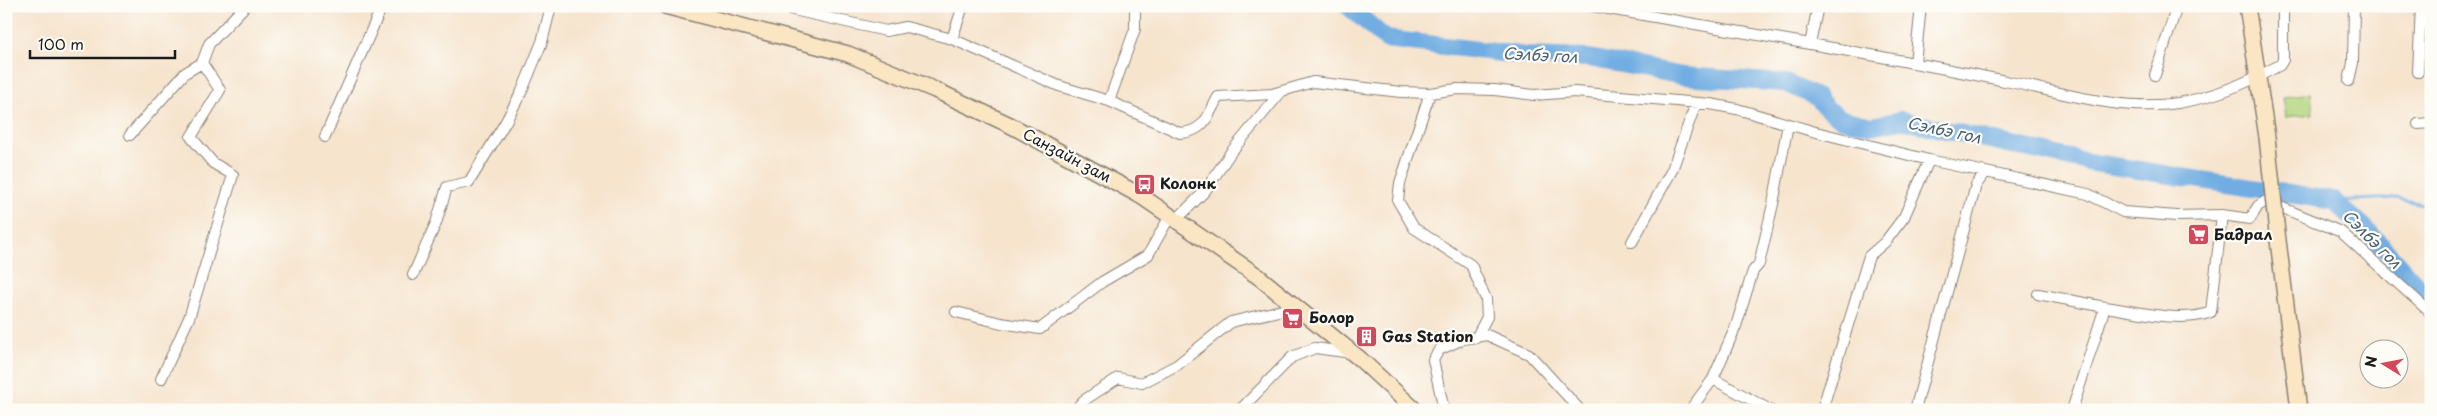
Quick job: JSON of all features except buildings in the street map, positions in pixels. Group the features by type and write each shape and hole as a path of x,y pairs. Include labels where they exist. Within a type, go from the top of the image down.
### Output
{"main road":[{"name":"Санзайн зам","path":"665,6 848,54 935,90 1010,126 1141,196 1259,277 1353,353 1415,410"},
{"path":"2247,6 2267,137 2299,410"}],"street":[{"path":"130,135 185,73 202,63 209,44 245,6"},
{"path":"324,137 382,6"},
{"path":"413,275 436,223 446,187 469,182 509,114 542,42 551,6"},
{"path":"776,6 825,11 886,31 906,27 952,40 1059,86 1109,101 1180,133 1192,132 1202,126 1218,97 1272,94 1313,82 1356,88 1430,93 1457,89 1496,90 1534,95 1575,92 1696,103 1737,109 1929,160 1985,173 2017,177 2088,194 2123,212 2176,216 2222,215 2250,219 2258,206 2266,201 2341,232 2431,313"},
{"path":"952,40 962,6"},
{"path":"1109,101 1135,28 1135,6"},
{"path":"1592,6 1915,63 2089,99 2145,106 2178,103 2228,91 2280,65 2283,60 2282,6"},
{"path":"1810,44 1818,6"},
{"path":"1915,63 1921,6"},
{"path":"2155,75 2177,6"},
{"path":"2349,82 2353,63 2354,6"},
{"path":"2418,72 2421,6"},
{"path":"160,379 189,318 233,176 213,164 191,137 220,90 202,63"},
{"path":"956,312 1001,323 1040,329 1102,282 1148,255 1173,218 1205,191 1231,152 1281,91"},
{"path":"1430,93 1400,183 1398,201 1414,228 1471,265 1486,299 1487,317 1476,338"},
{"path":"1632,242 1672,170 1696,103"},
{"path":"2418,124 2431,123"},
{"path":"1690,410 1714,379 1736,326 1753,271 1759,264 1773,204 1788,124"},
{"path":"1822,410 1869,256 1885,242 1904,217 1929,160"},
{"path":"1915,410 1976,185 1985,173"},
{"path":"2038,294 2167,316 2202,316 2210,312 2222,215"},
{"path":"1075,410 1083,401 1118,378 1142,383 1177,365 1231,322 1296,307"},
{"path":"2072,410 2106,307"},
{"path":"1444,410 1433,360 1439,350 1463,340 1487,335 1529,354 1580,410"},
{"path":"1240,410 1292,357 1315,348 1353,353"},
{"path":"1714,379 1770,410"}],"green space":[{"path":"2311,93 2313,114 2286,117 2283,97"}],"waterway":[{"name":"Сэлбэ гол","path":"1348,6 1386,39 1527,56 1589,58 1683,76 1786,83 1818,98 1827,109 1842,119 1872,126 1901,120 2088,162 2334,201 2370,233 2431,301"},
{"path":"2334,201 2397,198 2431,206"}],"place":[{"name":"Колонк","path":"1144,184"},
{"name":"Бадрал","path":"2198,235"},
{"name":"Болор","path":"1293,318"},
{"name":"Gas Station","path":"1366,337"}]}
